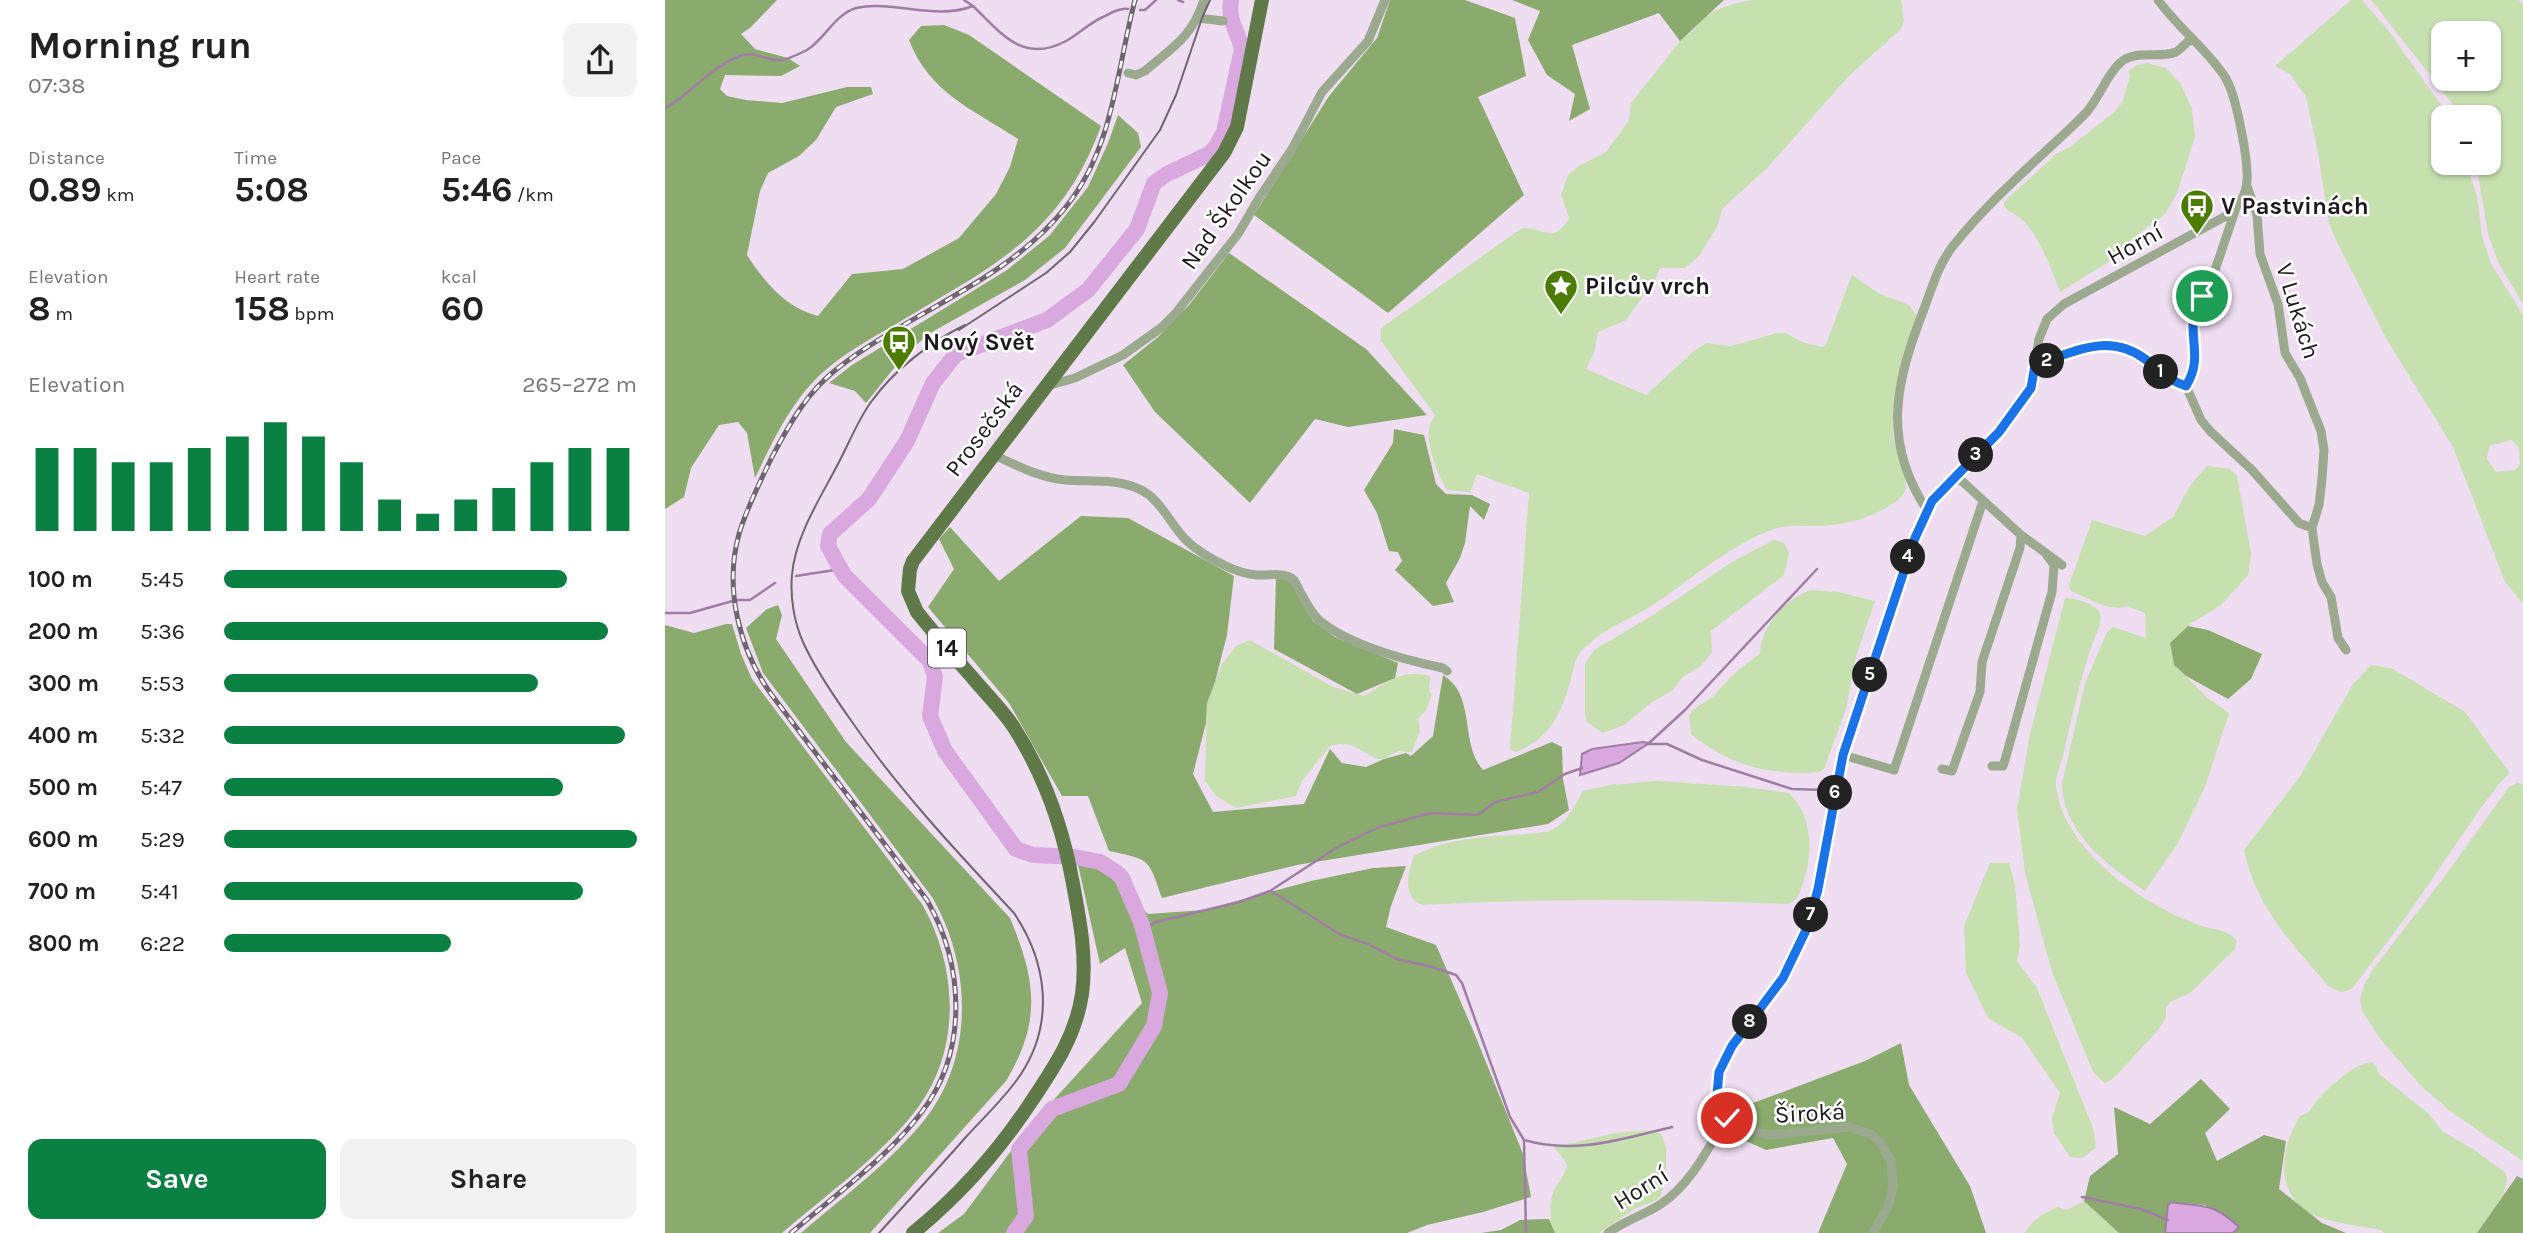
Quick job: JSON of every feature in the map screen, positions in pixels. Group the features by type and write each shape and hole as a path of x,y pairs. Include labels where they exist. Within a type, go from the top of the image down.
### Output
{"main road":[{"name":"Prosečská","path":"913,1233 962,1191 1017,1125 1066,1047 1077,1020 1084,974 1082,934 1070,867 1049,797 1013,726 917,612 908,591 909,569 1233,137 1242,107 1262,0"}],"street":[{"path":"1128,73 1136,75 1145,71 1189,34 1204,0"},
{"name":"Nad Školkou","path":"1045,386 1075,378 1123,355 1162,327 1175,314 1238,234 1292,149 1322,92 1368,41 1385,0"},
{"path":"2158,0 2229,83 2248,167 2247,186 2236,208 2212,279 2194,311 2196,357 2192,377 2186,386"},
{"path":"1198,18 1223,21"},
{"path":"1927,510 1916,494 1902,454 1896,417 1901,376 1941,264 1952,247 1995,202 2087,112 2118,64 2129,57 2176,52 2192,38"},
{"name":"V Lukách","path":"2247,186 2257,215 2260,254 2278,304 2285,353 2300,379 2321,431 2322,479 2319,505 2312,528 2322,582 2331,597 2338,638 2346,650"},
{"name":"Horní","path":"1608,1233 1618,1225 1658,1206 1686,1184 1727,1118 1717,1095 1719,1072 1732,1046 1783,978 1808,926 1818,889 1843,755 1915,538 1932,501 1999,432 2031,388 2039,339 2047,319 2064,304 2236,208"},
{"path":"2035,365 2093,346 2109,344 2129,349 2172,382 2186,386 2201,419 2210,431 2252,470 2299,523 2312,528"},
{"path":"994,455 1049,477 1118,482 1141,489 1188,542 1210,557 1238,571 1256,575 1289,576 1319,620 1334,630 1395,656 1447,671"},
{"path":"1954,477 1963,482 2021,535 2062,565"},
{"path":"1843,755 1894,770 1983,501"},
{"path":"1942,769 1952,771 1980,692 1982,662 2020,548 2021,535"},
{"path":"1992,766 2003,769 2052,592 2054,565 2046,554"},
{"name":"Široká","path":"1727,1118 1743,1129 1763,1134 1784,1135 1849,1127 1871,1134 1887,1152 1893,1171 1889,1204 1873,1233"}],"green space":[{"path":"665,0 777,0 741,34 755,49 788,58 800,66 781,76 725,75 720,89 727,96 782,103 847,87 871,87 873,94 836,107 816,140 799,156 768,173 760,191 747,255 761,275 786,301 818,316 852,274 903,269 959,238 996,194 1010,167 1018,139 969,109 928,74 909,40 921,26 944,25 969,35 1101,126 1085,164 1044,222 992,265 857,347 821,374 791,410 755,478 747,433 738,422 719,425 691,468 684,497 665,509"},
{"path":"1390,0 1465,0 1515,18 1526,76 1478,97 1524,195 1388,313 1254,215 1329,96 1377,38"},
{"path":"1512,0 1724,0 1680,41 1659,13 1572,45 1590,109 1569,121 1575,94 1547,75 1528,40 1540,11"},
{"path":"1752,0 1901,0 1904,21 1901,29 1849,76 1767,168 1722,209 1718,225 1699,256 1685,268 1660,268 1655,280 1626,320 1598,332 1594,353 1586,369 1646,395 1706,343 1731,346 1786,333 1802,342 1822,347 1826,344 1852,275 1878,293 1909,305 1918,317 1903,360 1894,405 1893,436 1905,476 1905,491 1894,503 1863,518 1829,525 1783,527 1755,537 1724,555 1650,607 1603,633 1578,656 1563,703 1553,723 1538,739 1516,752 1510,749 1529,493 1477,474 1470,492 1447,490 1431,454 1429,429 1435,415 1381,341 1381,328 1522,228 1553,233 1564,226 1569,218 1561,195 1568,175 1606,152 1629,120 1631,103 1684,36 1692,32 1709,14"},
{"path":"2351,0 2362,0 2389,31 2441,105 2431,105 2431,175 2470,175 2477,196 2482,236 2491,264 2523,315 2523,604 2505,582 2453,447 2387,340 2336,240 2329,223 2306,97 2290,74 2275,66","holes":["2512,440 2519,448 2520,464 2515,470 2496,472 2487,459 2489,446"]},
{"path":"2371,0 2519,0 2523,5 2523,304 2498,262 2488,234 2478,175 2501,175 2501,105 2453,105 2442,91 2501,91 2501,21 2431,21 2431,76"},
{"path":"2147,63 2166,68 2180,83 2192,108 2195,137 2177,193 2166,213 2107,263 2060,292 2034,234 2004,206 2004,202 2056,154 2070,147 2113,113 2122,103 2129,71 2135,66"},
{"path":"1118,115 1138,133 1141,147 1065,248 1025,280 932,332 906,353 866,403 855,391 829,383 852,365 1007,270 1049,236 1088,187"},
{"path":"1229,253 1366,349 1427,415 1348,427 1315,419 1250,503 1155,412 1123,365 1158,337 1189,305"},
{"path":"1394,429 1424,435 1436,484 1446,494 1472,495 1490,504 1484,520 1470,506 1465,543 1446,583 1454,602 1433,606 1395,570 1402,561 1398,552 1389,551 1377,513 1364,490 1393,443"},
{"path":"2207,466 2230,469 2237,476 2251,554 2248,575 2221,605 2190,624 2170,643 2174,665 2208,698 2229,713 2205,787 2178,843 2145,891 2103,859 2079,833 2064,802 2062,784 2085,683 2107,632 2113,627 2146,638 2145,613 2127,606 2113,608 2099,604 2071,591 2069,585 2092,520 2145,536 2173,517 2191,484"},
{"path":"1081,516 1128,518 1234,576 1227,635 1207,703 1206,723 1193,774 1213,812 1304,804 1330,749 1342,763 1366,767 1406,753 1411,756 1433,736 1443,675 1460,695 1471,747 1483,770 1552,742 1562,747 1563,779 1569,810 1548,824 1297,865 1162,898 1154,875 1146,863 1141,859 1109,851 1088,796 1062,796 1009,703 928,607 954,569 939,539 950,527 999,581"},
{"path":"1774,540 1784,543 1789,553 1784,575 1711,631 1712,652 1702,665 1683,677 1672,691 1652,702 1624,725 1603,733 1587,722 1585,664 1594,650 1653,615 1732,562"},
{"path":"1276,577 1290,580 1313,621 1335,637 1398,663 1395,678 1357,694 1274,649"},
{"path":"1811,590 1839,592 1875,601 1856,656 1846,709 1824,769 1819,772 1793,773 1762,769 1733,760 1705,745 1691,734 1689,715 1714,696 1734,674 1760,653 1761,643 1770,623 1784,606"},
{"path":"2065,598 2093,606 2101,619 2084,670 2056,779 2062,810 2090,853 2131,889 2177,916 2225,932 2237,941 2235,949 2190,993 2170,1002 2159,1029 2113,1079 2105,1083 2093,1072 2052,972 2025,873 2017,809 2030,734"},
{"path":"778,605 782,615 776,639 846,742 1010,918 1030,981 1030,1019 1018,1059 1006,1081 870,1233 801,1233 898,1149 926,1118 942,1093 960,1038 960,979 945,923 932,897 763,673 746,628 767,609"},
{"path":"732,624 752,679 922,904 934,928 948,979 948,1032 943,1058 933,1083 905,1124 854,1173 782,1233 665,1233 665,625 694,633"},
{"path":"2188,626 2208,630 2262,654 2251,679 2228,699 2186,676 2174,665 2170,643"},
{"path":"1250,640 1333,687 1364,696 1403,675 1430,676 1429,691 1432,694 1426,710 1418,719 1420,731 1412,752 1399,751 1377,759 1351,745 1330,746 1302,781 1296,796 1236,808 1216,796 1205,781 1207,703 1222,664 1236,646"},
{"path":"2371,665 2391,668 2465,712 2510,773 2480,809 2408,914 2352,989 2342,992 2329,987 2289,940 2257,890 2244,850 2301,775 2353,684"},
{"path":"1657,781 1747,787 1789,793 1803,813 1809,837 1806,874 1796,899 1784,904 1604,900 1424,905 1417,902 1409,892 1408,877 1414,856 1429,849 1461,840 1547,832 1564,821 1583,791 1610,785"},
{"path":"2518,782 2523,785 2523,1161 2454,1114 2422,1087 2381,1040 2362,1011 2360,999 2364,985 2374,968 2509,787"},
{"path":"1077,860 1110,875 1148,914 1204,910 1311,881 1373,868 1406,866 1386,927 1436,945 1523,1154 1531,1197 1427,1225 1407,1233 938,1233 964,1214 1028,1128 1142,1003 1125,948 1100,964"},
{"path":"1990,863 2009,863 2015,885 2020,946 2017,961 2037,988 2093,1128 2096,1148 2082,1158 2070,1157 2054,1133 2052,1118 2060,1093 2022,1038 1988,1018 1966,973 1964,926"},
{"path":"1901,1043 1909,1085 1970,1186 1986,1233 1818,1233 1847,1164 1833,1138 1766,1150 1721,1130 1745,1106 1865,1061"},
{"path":"2371,1062 2376,1065 2379,1074 2428,1113 2442,1131 2506,1173 2503,1196 2477,1233 2384,1233 2381,1230 2316,1216 2302,1208 2293,1197 2284,1171 2285,1157 2293,1129 2300,1116 2309,1112 2328,1089 2346,1074"},
{"path":"2201,1079 2230,1109 2205,1133 2217,1161 2264,1135 2286,1141 2279,1189 2322,1223 2346,1233 2233,1233 2239,1227 2205,1205 2171,1202 2168,1205 2165,1233 2119,1233 2084,1201 2090,1176 2118,1154 2114,1107 2150,1124"},
{"path":"1652,1130 1661,1134 1666,1147 1666,1174 1661,1195 1657,1200 1636,1208 1599,1233 1552,1233 1552,1197 1567,1164 1554,1147 1616,1133"},
{"path":"2517,1176 2523,1179 2523,1233 2477,1233"},
{"path":"2084,1201 2119,1233 2025,1233 2035,1220 2048,1212 2058,1207 2067,1210"},
{"path":"1549,1219 1555,1233 1481,1233 1501,1230 1520,1220"}],"shaded area":[{"path":"1649,743 1619,763 1580,775 1582,754 1592,749"},
{"path":"2171,1202 2214,1209 2239,1227 2233,1233 2165,1233 2168,1205"}],"waterway":[{"path":"964,0 973,6"},
{"path":"1140,10 1145,10 1156,0"},
{"path":"1178,0 1183,2"},
{"path":"1014,1233 1026,1216 1019,1149 1052,1109 1119,1084 1154,1026 1160,993 1141,922 1122,878 1100,862 1075,857 1033,855 1016,849 945,751 930,716 935,677 930,661 844,575 828,546 830,534 869,499 907,441 933,383 956,354 1047,320 1088,290 1137,229 1154,183 1209,154 1216,147 1224,132 1242,49 1232,20 1231,0"},
{"path":"665,108 709,74 740,56 751,54 782,60 807,50 836,21 856,8 885,6 944,12 973,6 1014,43 1037,49 1066,41 1098,19 1118,10 1128,9"},
{"path":"796,576 841,569"},
{"path":"1649,743 1685,710 1817,569"},
{"path":"665,613 690,613 736,600 750,600 775,583"},
{"path":"1647,744 1667,744 1702,760 1792,789 1825,790"},
{"path":"1143,928 1156,922 1239,902 1270,891 1336,848 1379,827 1431,813 1478,815 1495,802 1538,792 1565,774 1582,768"},
{"path":"1271,891 1341,935 1368,944 1397,959 1456,975 1462,983 1510,1117 1524,1140 1580,1146 1672,1127"},
{"path":"1524,1140 1526,1233"},
{"path":"2082,1197 2141,1209 2168,1220"}],"tram line":[{"path":"959,330 1046,273 1070,252 1095,221 1160,130 1176,95 1210,0"},
{"path":"879,1233 1002,1099 1021,1074 1039,1034 1043,992 1034,952 1014,913 908,795 868,745 819,672 797,626 792,601 792,575 798,546 810,517 871,402 890,379 913,358 965,325"}],"railway":[{"path":"791,1233 892,1146 921,1113 937,1089 954,1035 954,980 939,925 927,900 771,694 750,658 737,617 734,596 733,575 739,534 772,457 800,409 817,387 866,348 1015,256 1041,234 1065,208 1081,185 1104,135 1135,0"}],"place":[{"name":"V Pastvinách","path":"2197,236"},
{"name":"Pilcův vrch","path":"1561,316"},
{"name":"Nový Svět","path":"899,372"}],"route":[{"path":"1727,1118 1717,1095 1719,1072 1732,1046 1783,978 1808,926 1818,889 1843,755 1915,538 1932,501 1999,432 2031,388 2035,365 2093,346 2109,344 2129,349 2172,382 2186,386 2192,377 2196,357 2194,311 2202,296"}]}
